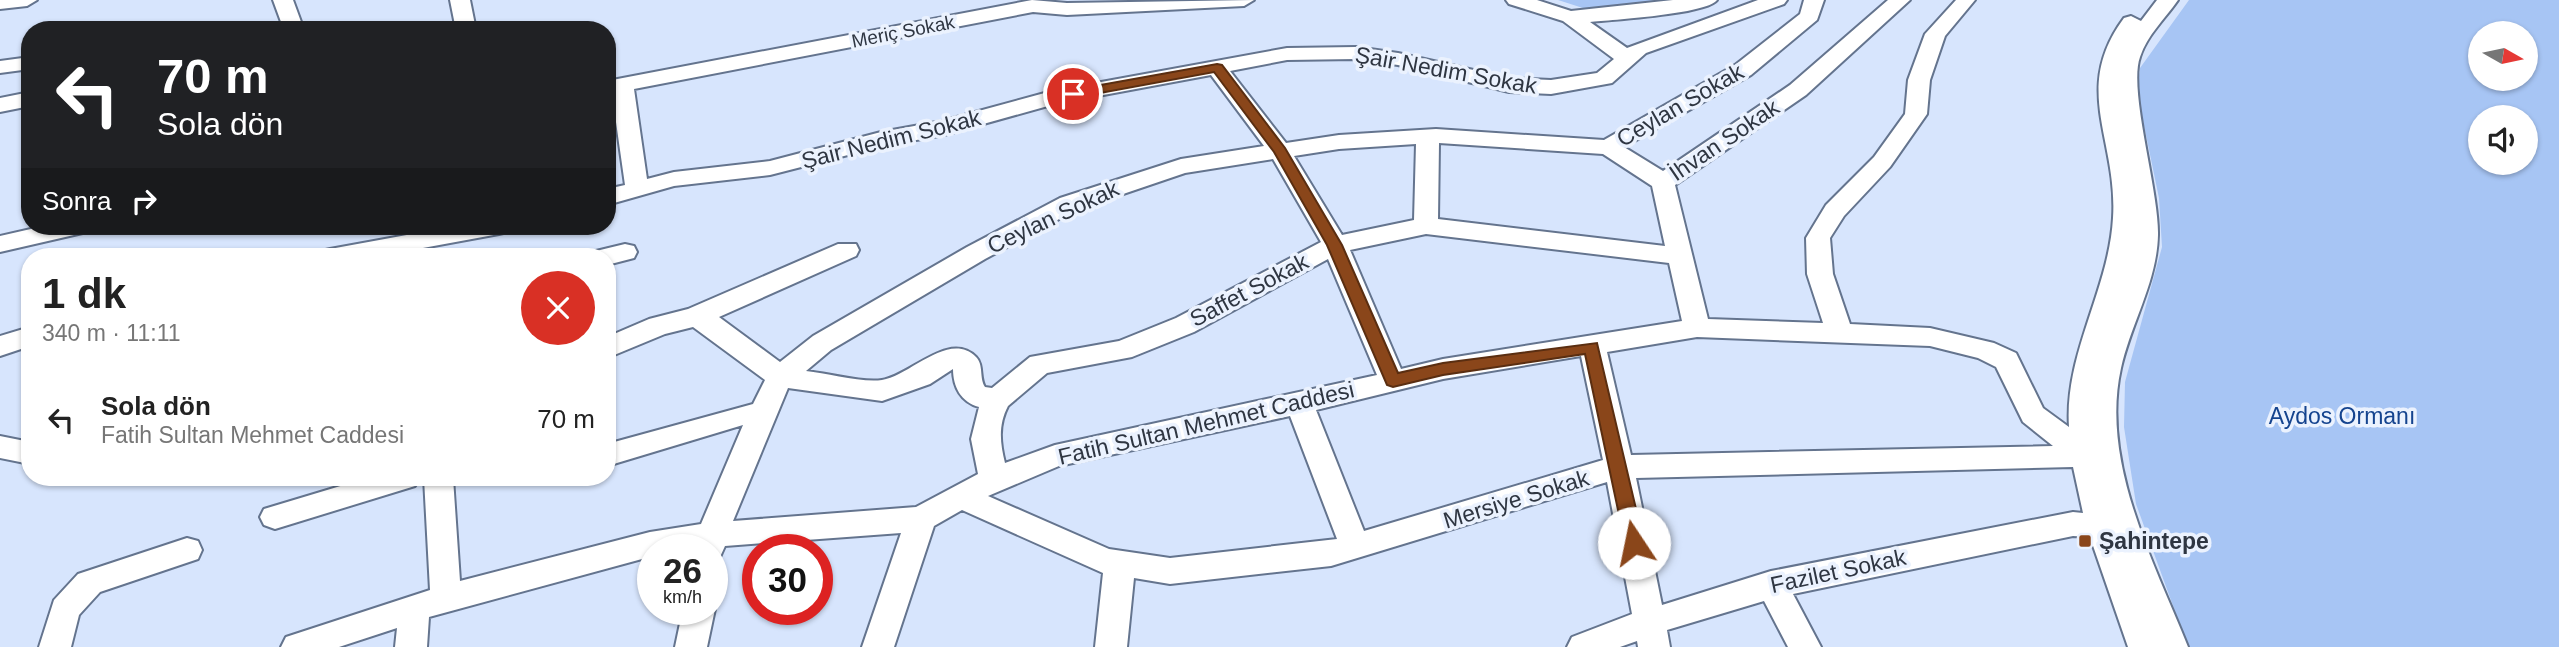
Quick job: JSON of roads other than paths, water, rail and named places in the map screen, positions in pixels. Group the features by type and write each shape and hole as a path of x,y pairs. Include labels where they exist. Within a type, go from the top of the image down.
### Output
{"street":[{"path":"0,3 27,0"},
{"path":"284,0 292,21"},
{"path":"460,0 464,21"},
{"name":"Meriç Sokak","path":"616,87 1033,6 1067,9 1244,0"},
{"path":"1516,0 1570,17 1626,57"},
{"path":"1570,17 1640,12 1707,0"},
{"name":"Şair Nedim Sokak","path":"616,195 674,179 770,168 881,139 944,128 1052,98 1287,54 1356,53 1398,59 1499,83 1550,87 1604,78 1621,67 1626,57 1639,49 1777,0"},
{"name":"Ceylan Sokak","path":"713,534 780,377 822,343 976,253 1068,204 1181,166 1339,142 1428,136 1608,147 1743,70 1810,16 1814,0"},
{"name":"İhvan Sokak","path":"1697,328 1662,182 1798,90 1900,0"},
{"path":"2144,647 2097,458 2081,415 2092,347 2114,281 2126,233 2126,192 2109,98 2109,57 2115,40 2150,0"},
{"path":"2097,458 2104,419 2106,373 2146,239 2144,190 2126,68 2130,49 2168,0"},
{"path":"1839,332 1820,274 1818,238 1836,211 1882,162 1916,114 1919,80 1935,34 1966,1"},
{"path":"0,67 21,64"},
{"path":"1217,68 1280,151 1335,245 1393,380"},
{"path":"616,92 637,189"},
{"path":"0,105 21,101"},
{"path":"1426,226 1428,136"},
{"path":"1608,147 1662,182"},
{"name":"Saffet Sokak","path":"997,398 1040,365 1123,349 1185,325 1335,245 1426,226 1681,257"},
{"path":"1,241 32,235"},
{"path":"365,244 394,248 456,235"},
{"path":"616,344 658,326 695,317 847,250"},
{"path":"695,317 711,324 780,377 882,391 920,377 946,360 958,359 967,364 967,382 977,396 997,398 990,413 985,439 994,479"},
{"name":"Fatih Sultan Mehmet Caddesi","path":"728,540 921,519 964,498 994,479 1055,456 1299,404 1443,369 1697,328 1930,337 1985,350 2006,360 2033,415 2097,458"},
{"path":"0,346 21,339"},
{"path":"1592,347 1652,633"},
{"path":"1299,404 1355,547"},
{"path":"616,452 742,415 762,414"},
{"path":"0,447 21,451"},
{"name":"Mersiye Sokak","path":"964,498 1105,561 1170,571 1332,553 1619,467 2097,458"},
{"path":"275,517 378,486"},
{"path":"439,486 446,598"},
{"path":"878,647 921,519"},
{"name":"Fazilet Sokak","path":"1583,647 1652,633 1771,584 2073,524 2114,527"},
{"path":"2114,527 2172,647"},
{"name":"Fatih Sultan Mehmet Caddesi","path":"297,647 446,598 637,547"},
{"path":"55,647 65,609 89,583 187,550"},
{"path":"1111,647 1120,563"},
{"path":"1771,584 1805,647"},
{"path":"411,647 414,608"},
{"path":"695,645 697,625"}],"place":[{"name":"Şahintepe","path":"2085,541"}],"park label":[{"name":"Aydos Ormanı","path":"2342,416"}]}
